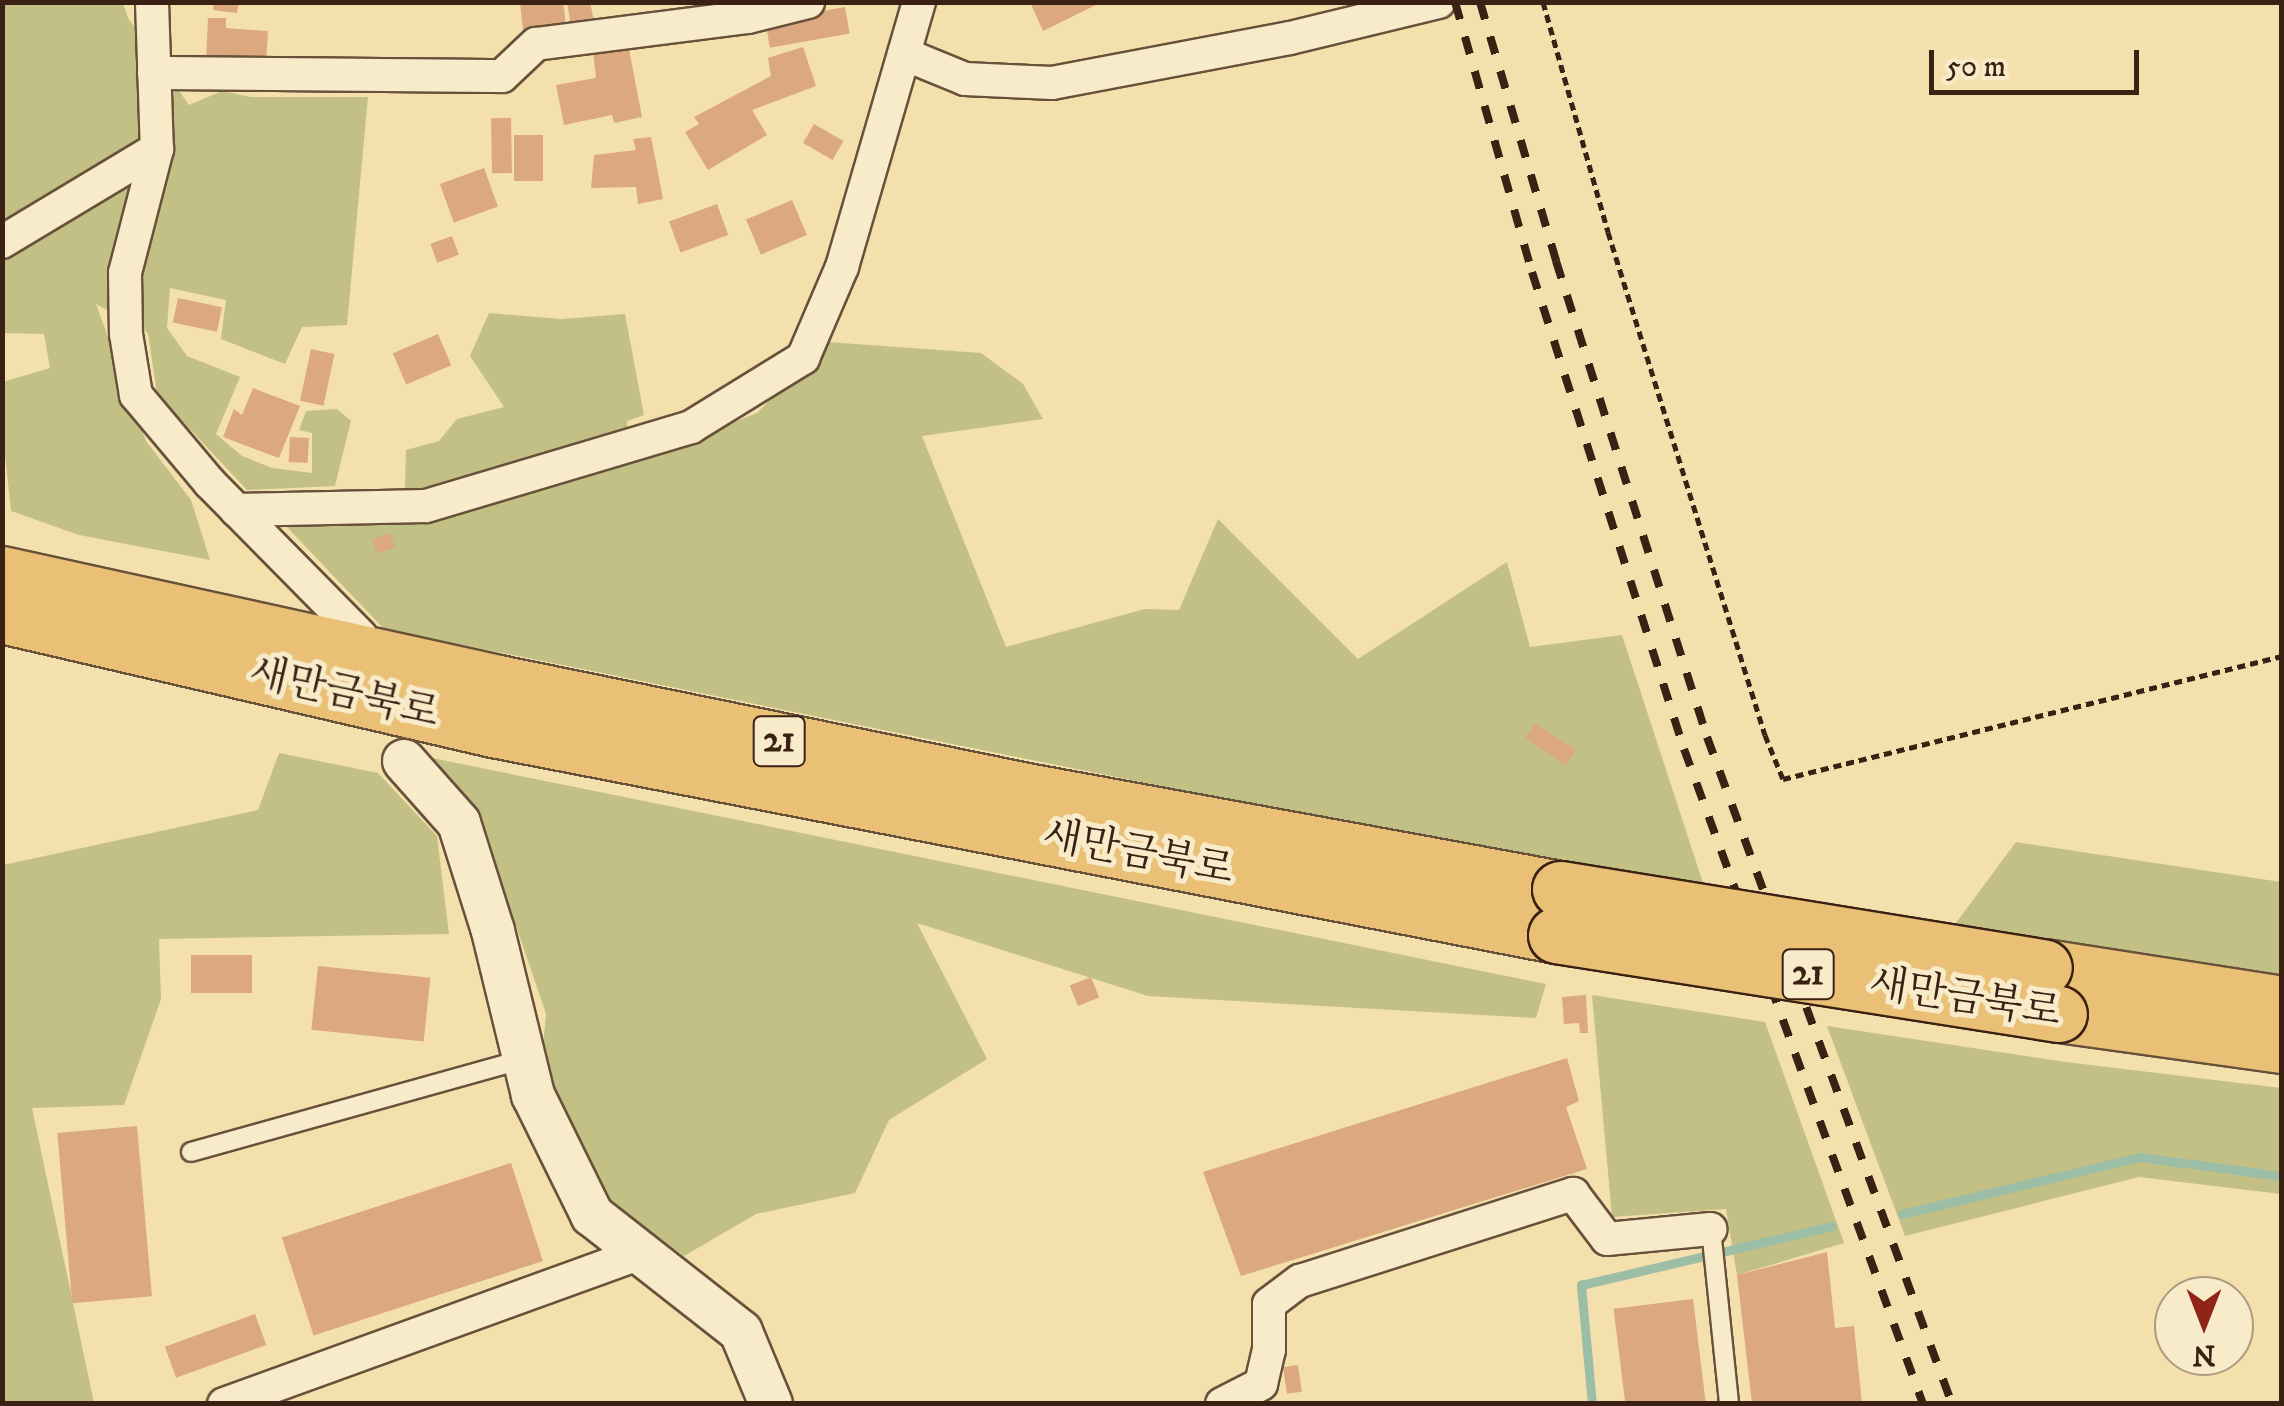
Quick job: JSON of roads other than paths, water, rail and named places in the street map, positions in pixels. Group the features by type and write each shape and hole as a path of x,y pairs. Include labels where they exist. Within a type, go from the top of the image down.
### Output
{"highway":[{"name":"새만금북로","path":"2,574 478,679 1026,791 1558,912"},
{"name":"새만금북로","path":"2,615 493,729 1558,912 2051,991 2282,1045"},
{"name":"새만금북로","path":"2051,991 2282,1004"}],"street":[{"path":"152,2 157,149 125,274 126,334 136,395 236,510 360,636"},
{"path":"154,73 502,76 536,44 748,17 808,2"},
{"path":"236,510 426,506 690,427 803,358 842,267 919,2"},
{"path":"904,54 965,79 1052,83 1290,38 1389,8 1439,2"},
{"path":"2,242 157,149"},
{"path":"404,761 460,823 493,930 533,1095 592,1214 740,1332 771,1404"},
{"path":"1222,1404 1267,1394 1269,1304 1300,1281 1573,1194 1607,1240 1711,1236"},
{"path":"224,1404 638,1254"}],"lane":[{"path":"191,1152 524,1058"},
{"path":"1711,1236 1729,1404"}],"waterway":[{"path":"1902,1214 2139,1157 2282,1176"},
{"path":"1592,1404 1581,1285 1832,1226"}],"railway":[{"path":"1455,2 1532,272 1684,749 1923,1404"},
{"path":"1480,2 1556,261 1707,737 1952,1404"}]}
